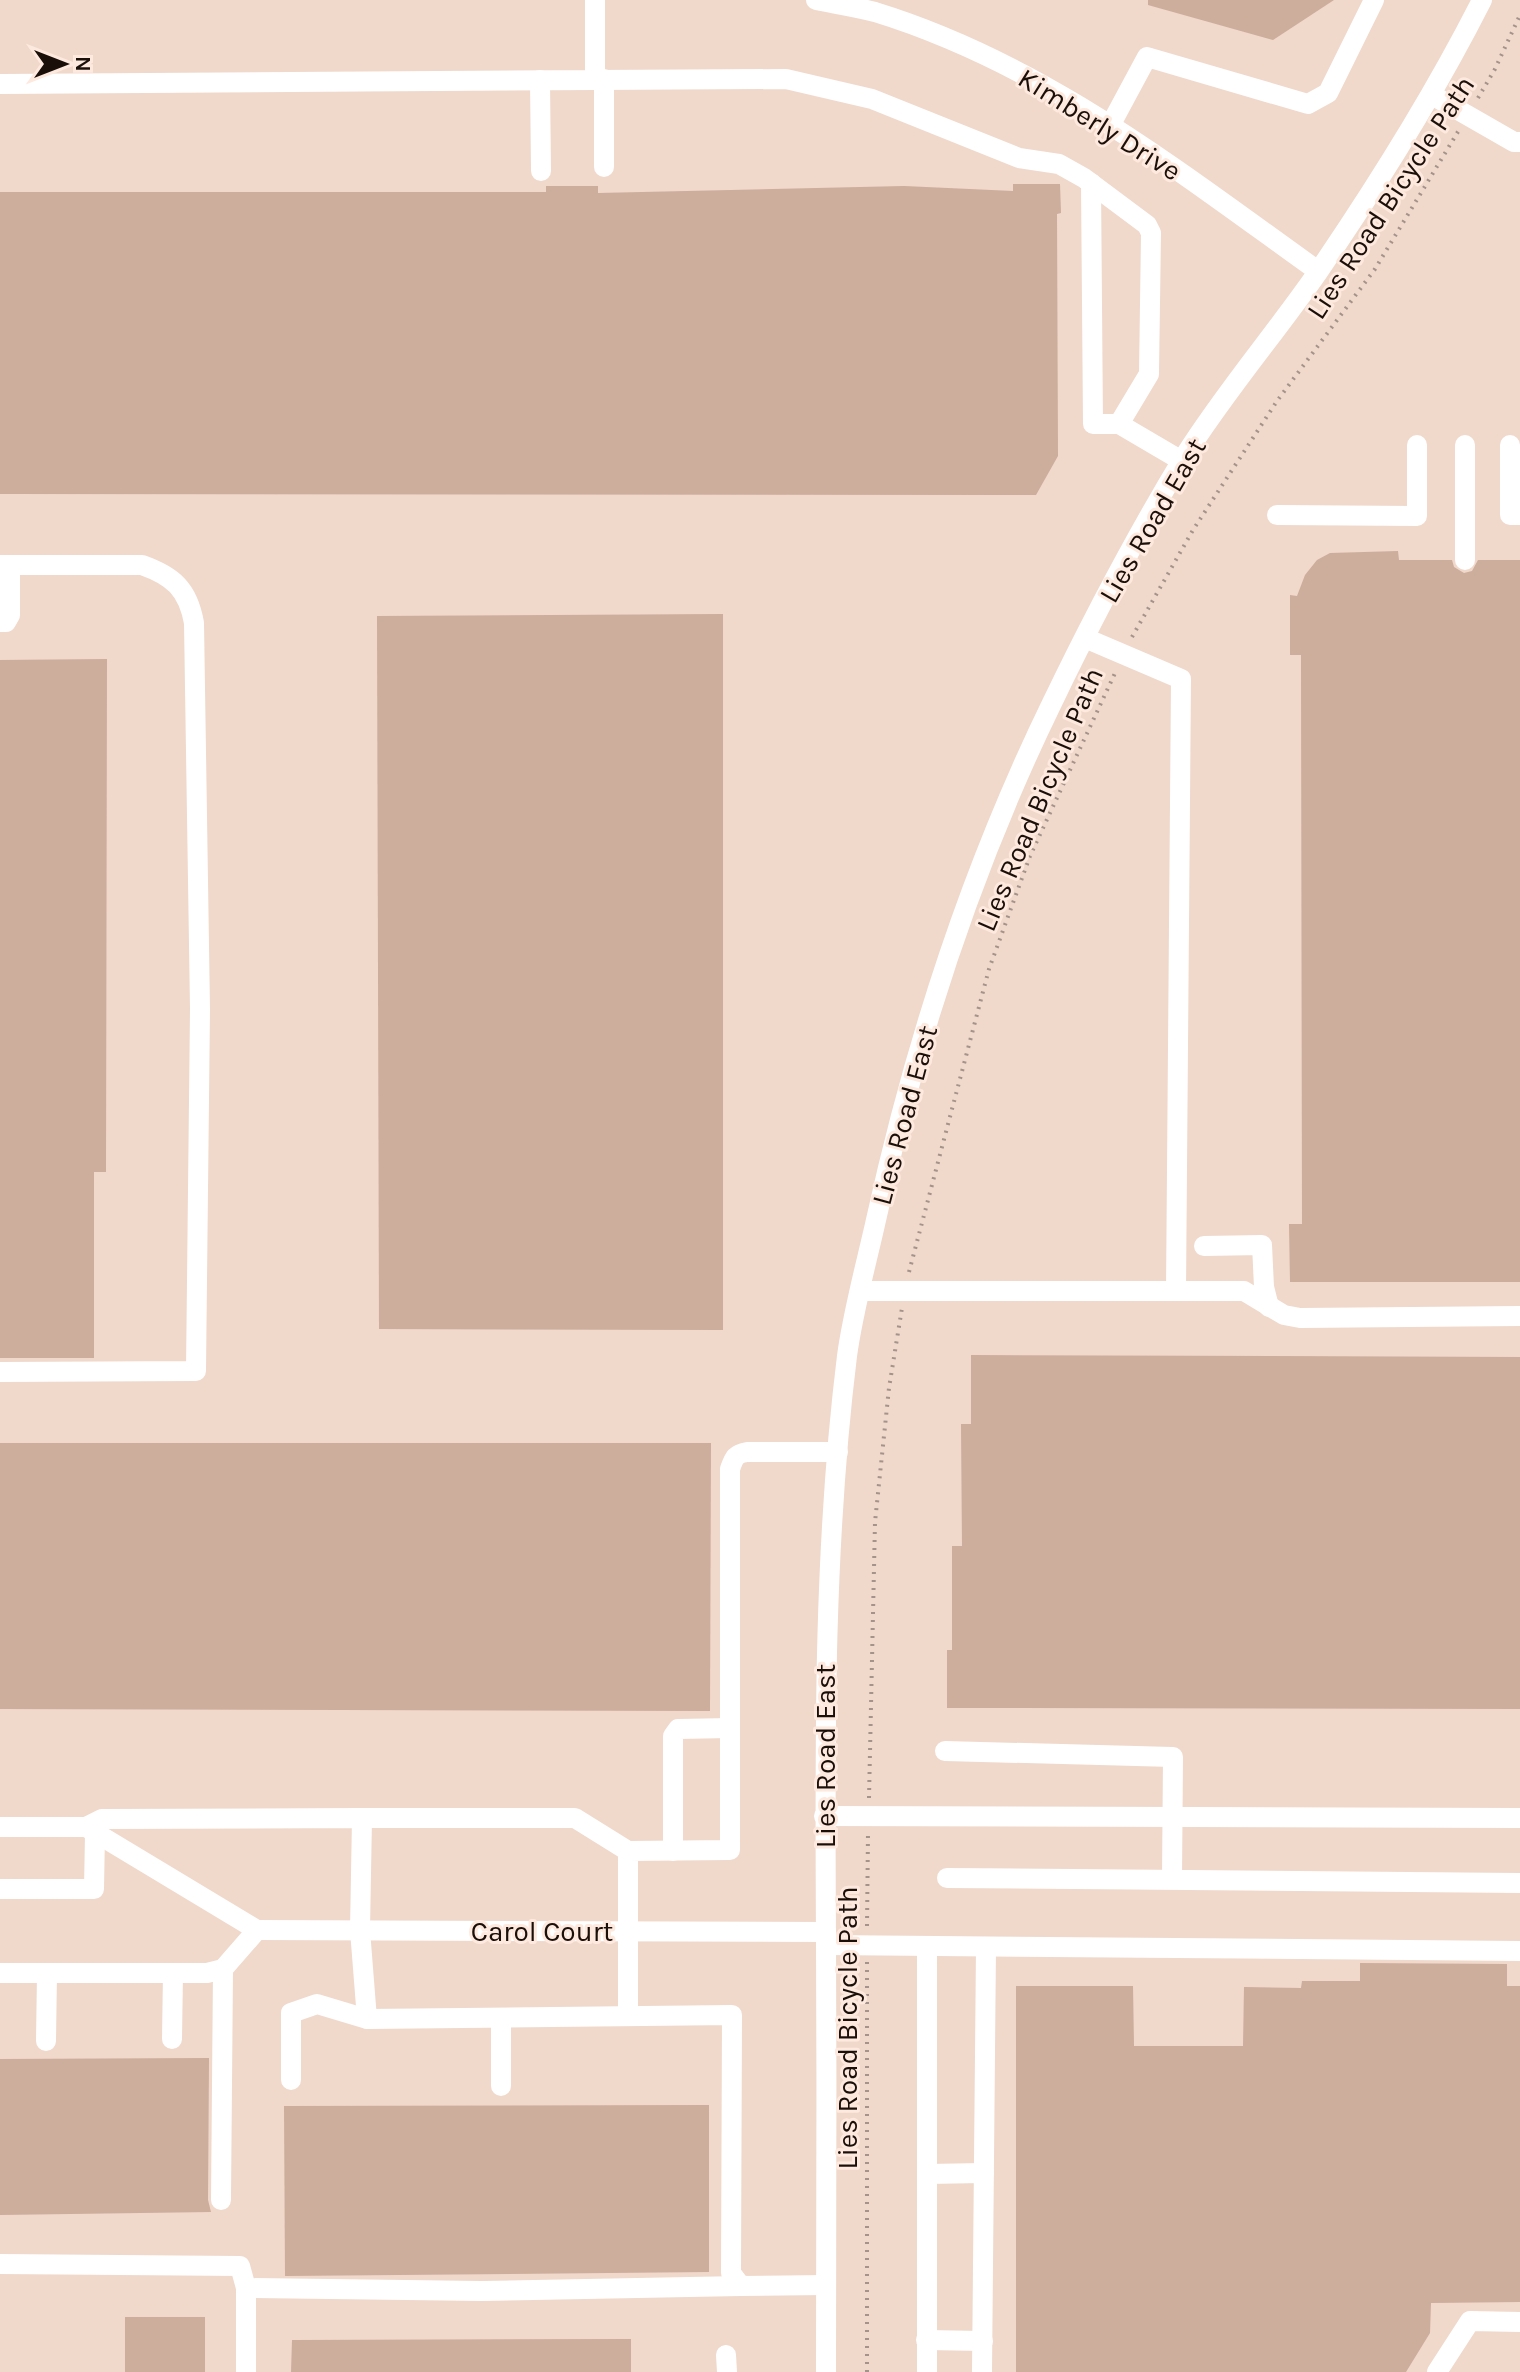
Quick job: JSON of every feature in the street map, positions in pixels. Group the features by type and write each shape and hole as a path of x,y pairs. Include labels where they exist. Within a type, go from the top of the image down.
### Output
{"street":[{"path":"595,0 604,167"},
{"name":"Kimberly Drive","path":"816,0 877,6 997,62 1111,124 1318,271"},
{"path":"1111,124 1147,57 1308,104 1328,93 1374,0"},
{"name":"Lies Road East","path":"826,2372 826,1619 848,1350 908,1088 952,945 1013,788 1085,638 1182,461 1318,271 1432,95 1482,0"},
{"path":"0,84 786,79 872,99 1019,158 1059,164 1091,183 1147,225 1151,233 1149,374 1119,424"},
{"path":"540,80 541,171"},
{"path":"1432,95 1514,142 1520,142"},
{"path":"1091,183 1093,424 1119,424 1182,461"},
{"path":"1277,515 1417,516 1417,445"},
{"path":"1465,445 1465,560"},
{"path":"1510,445 1510,515 1520,515"},
{"path":"0,622 6,622 10,615 5,565 142,565 174,580 191,609 194,623 200,1009 196,1371 0,1372"},
{"path":"1085,638 1181,679 1176,1291"},
{"path":"1204,1246 1262,1245 1264,1287 1269,1307"},
{"path":"861,1291 1244,1291 1284,1315 1300,1318 1520,1316"},
{"path":"90,1830 102,1819 575,1818 628,1851 730,1850 730,1469 737,1454 747,1452 838,1452"},
{"path":"673,1851 673,1736 678,1729 730,1728"},
{"path":"945,1751 1173,1757 1172,1878"},
{"path":"824,1816 1520,1818"},
{"path":"362,1818 360,1930 367,2019"},
{"path":"0,1827 90,1830 257,1930 223,1969 207,1973 0,1973"},
{"path":"0,1889 94,1889 90,1830"},
{"path":"628,1851 628,2016"},
{"path":"947,1878 1520,1883"},
{"name":"Carol Court","path":"257,1930 628,1931 826,1938 867,1946 1520,1951"},
{"path":"927,1946 927,2372"},
{"path":"982,2372 986,1947"},
{"path":"221,2200 223,1969"},
{"path":"46,2041 47,1973"},
{"path":"172,2039 173,1973"},
{"path":"291,2080 291,2013 317,2004 367,2019 732,2015 731,2273 741,2286"},
{"path":"501,2018 501,2086"},
{"path":"927,2174 984,2173"},
{"path":"0,2264 240,2266 246,2288 246,2372"},
{"path":"246,2288 482,2291 826,2285"},
{"path":"1437,2372 1470,2321 1520,2322"},
{"path":"926,2340 983,2341"}],"path":[{"name":"Lies Road Bicycle Path","path":"867,2372 867,1946 875,1522 889,1388 905,1291 989,969 1030,856 1124,655 1193,530 1277,401 1375,269 1495,69 1520,15"}],"shaded area":[{"path":"0,0 1520,0 1520,2372 0,2372"}],"building":[{"path":"1148,0 1334,0 1273,40 1148,5"},
{"path":"1013,184 1060,184 1061,213 1057,214 1058,456 1036,495 0,494 0,192 546,192 546,186 598,186 598,193 904,186 1013,191"},
{"path":"1398,551 1399,560 1452,560 1454,567 1464,573 1472,571 1478,560 1520,560 1520,1282 1290,1282 1289,1224 1302,1224 1301,655 1290,655 1290,595 1297,596 1305,575 1317,560 1330,553"},
{"path":"723,614 723,1330 379,1329 377,616"},
{"path":"107,659 106,1172 94,1172 94,1358 0,1358 0,660"},
{"path":"971,1355 1520,1357 1520,1709 947,1708 947,1650 952,1650 952,1546 962,1546 961,1424 971,1424"},
{"path":"0,1443 711,1443 710,1711 0,1709"},
{"path":"1360,1963 1507,1964 1507,1986 1520,1986 1520,2302 1431,2303 1430,2333 1406,2372 1016,2372 1016,1986 1133,1986 1134,2046 1243,2046 1244,1987 1301,1988 1302,1981 1360,1981"},
{"path":"209,2058 208,2200 211,2212 0,2215 0,2059"},
{"path":"709,2105 709,2272 285,2276 284,2106"},
{"path":"125,2317 205,2317 205,2372 125,2372"},
{"path":"631,2339 631,2372 291,2372 292,2340"}]}
